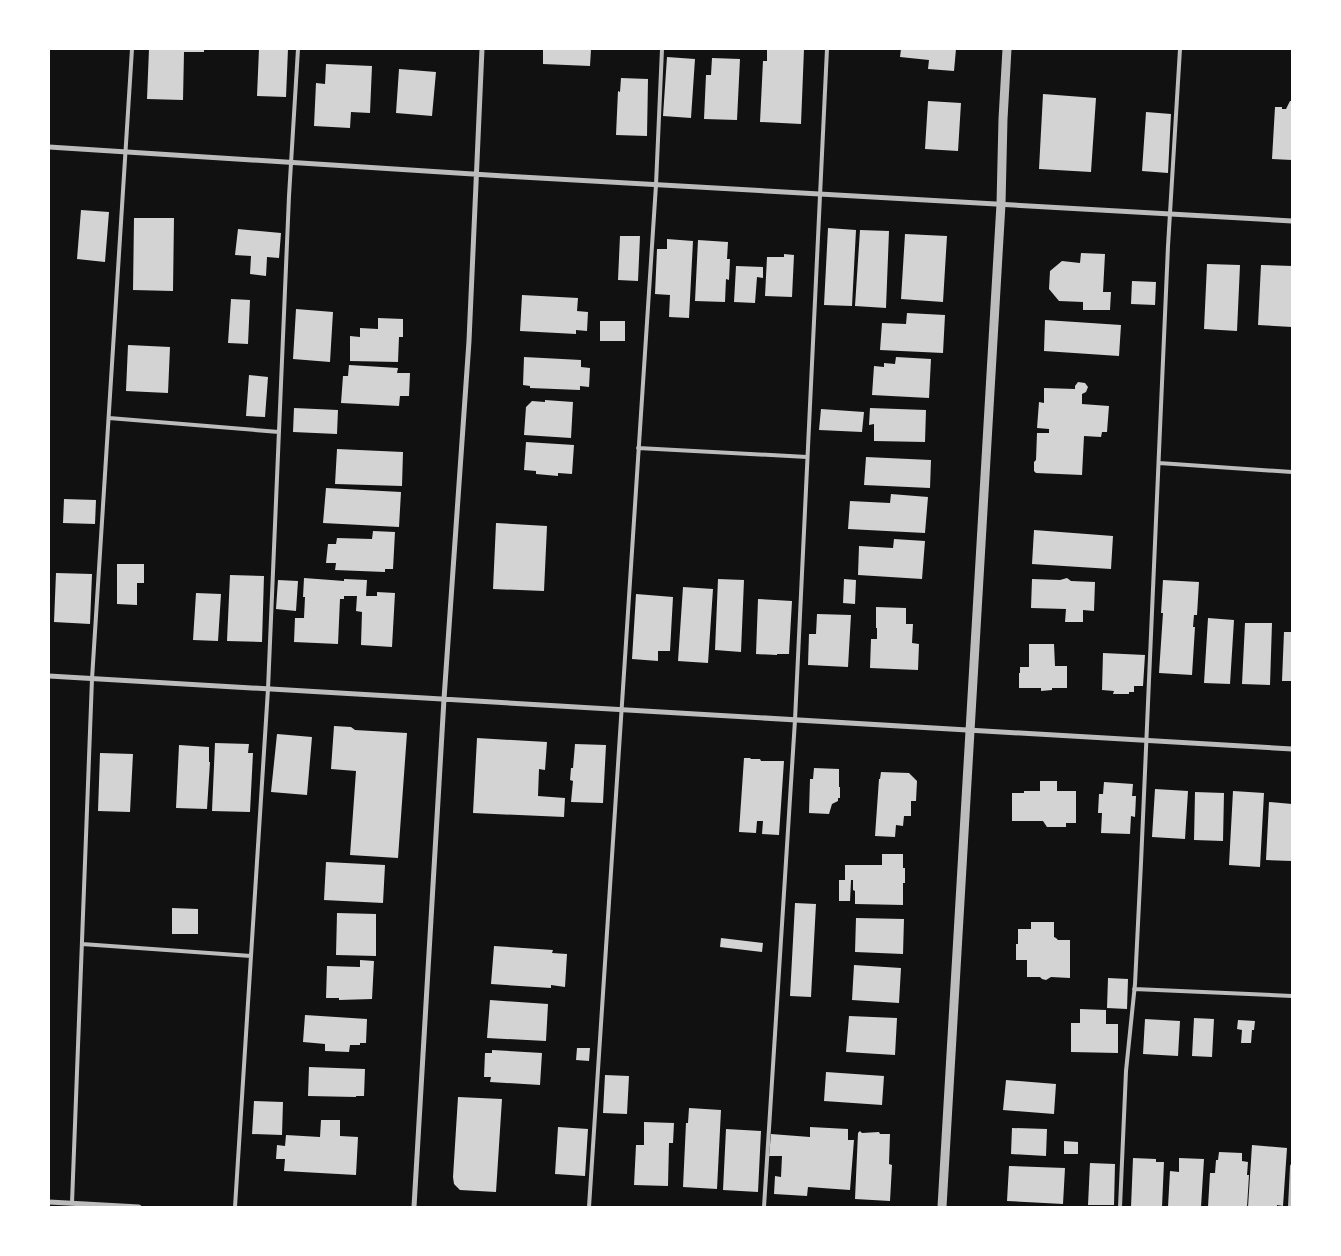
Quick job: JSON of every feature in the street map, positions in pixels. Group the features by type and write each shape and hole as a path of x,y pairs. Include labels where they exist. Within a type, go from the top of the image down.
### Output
{"street":[{"path":"414,1207 444,699 469,341 482,49"},
{"path":"942,1207 1001,204 1007,49"},
{"path":"49,148 1292,221"},
{"path":"49,676 1292,749"},
{"path":"49,1202 139,1207"}],"lane":[{"path":"72,1203 92,679 132,49"},
{"path":"235,1207 268,689 290,162 298,49"},
{"path":"588,1207 656,184 662,49"},
{"path":"764,1207 795,720 827,49"},
{"path":"1120,1207 1126,1070 1134,989 1147,740 1170,214 1180,49"},
{"path":"109,418 279,432"},
{"path":"638,448 808,457"},
{"path":"1159,463 1292,472"},
{"path":"82,944 251,956"},
{"path":"1134,989 1292,996"},
{"path":"1290,1207 1292,1166"}],"building":[{"path":"149,49 204,49 204,52 184,52 183,100 147,99"},
{"path":"259,49 288,49 286,97 257,96"},
{"path":"543,49 591,49 590,66 543,64"},
{"path":"767,49 804,49 801,124 760,122 763,61 767,61"},
{"path":"901,49 956,49 954,71 928,69 929,60 900,57"},
{"path":"667,57 695,59 691,118 663,116"},
{"path":"712,58 740,59 737,120 704,119 706,75 711,75"},
{"path":"326,64 372,66 370,113 351,112 350,128 314,126 316,83 325,84"},
{"path":"399,69 436,72 432,116 396,113"},
{"path":"621,78 648,79 647,136 616,135 618,91 620,92"},
{"path":"1043,94 1096,98 1091,172 1039,169"},
{"path":"928,101 961,103 958,151 925,149"},
{"path":"1290,101 1292,101 1292,160 1272,159 1275,107 1286,109"},
{"path":"1146,112 1171,114 1168,173 1142,171"},
{"path":"81,210 109,212 105,262 77,259"},
{"path":"134,218 174,218 173,291 133,290"},
{"path":"828,228 856,230 852,306 824,305"},
{"path":"238,229 281,233 279,258 267,257 266,276 250,274 251,256 235,255"},
{"path":"860,230 889,231 886,308 855,306"},
{"path":"905,234 947,236 943,302 901,299"},
{"path":"620,236 640,236 638,281 618,280"},
{"path":"667,239 693,241 689,318 669,317 670,295 655,294 657,249 667,249"},
{"path":"698,240 728,242 727,259 730,259 729,280 726,279 725,302 695,301"},
{"path":"1081,253 1105,254 1103,292 1111,292 1110,310 1083,310 1083,302 1059,301 1049,289 1050,271 1062,261 1080,263"},
{"path":"784,254 794,255 792,297 765,296 767,257 784,257"},
{"path":"1207,264 1240,265 1237,331 1204,329"},
{"path":"1261,265 1292,266 1292,327 1258,325"},
{"path":"736,266 763,267 763,278 757,277 755,303 734,302"},
{"path":"1132,281 1156,282 1155,305 1131,304"},
{"path":"522,295 578,298 577,311 588,312 587,331 576,330 576,334 520,331"},
{"path":"231,299 250,300 248,344 228,343"},
{"path":"296,309 333,312 330,362 293,359"},
{"path":"907,313 945,315 943,353 880,350 882,323 906,324"},
{"path":"378,318 403,319 403,337 399,337 398,362 350,361 350,336 360,337 360,328 378,329"},
{"path":"1045,320 1121,325 1119,356 1044,351"},
{"path":"600,321 625,321 625,341 600,341"},
{"path":"128,345 170,347 168,393 126,391"},
{"path":"524,357 581,360 581,367 590,368 589,387 580,386 580,390 530,388 530,386 523,385"},
{"path":"896,357 931,359 929,398 872,395 874,366 884,367 884,363 895,364"},
{"path":"349,365 398,368 397,373 410,373 409,396 400,396 399,406 341,403 343,376 348,376"},
{"path":"249,375 268,377 265,417 246,416"},
{"path":"1078,382 1085,383 1088,387 1086,392 1082,394 1082,404 1109,406 1107,432 1102,432 1101,437 1084,436 1082,475 1036,473 1034,471 1034,462 1036,460 1037,433 1049,433 1049,429 1037,428 1039,402 1044,403 1044,388 1075,389"},
{"path":"545,400 573,402 571,438 524,435 526,407 532,401 545,402"},
{"path":"294,408 338,410 337,434 293,432"},
{"path":"870,408 926,410 925,442 874,441 874,424 869,425"},
{"path":"821,409 864,412 862,432 819,430"},
{"path":"526,442 574,445 572,474 558,473 558,476 536,474 536,471 524,470"},
{"path":"337,449 403,452 402,486 335,484"},
{"path":"866,457 931,460 930,488 864,485"},
{"path":"326,488 401,492 399,527 323,523"},
{"path":"891,494 928,497 925,533 848,529 850,501 890,503"},
{"path":"64,499 96,500 95,524 63,523"},
{"path":"496,523 547,526 544,591 493,589"},
{"path":"1034,530 1113,536 1111,569 1032,564"},
{"path":"373,531 395,532 393,569 385,569 385,572 335,570 336,563 326,563 328,544 336,544 337,538 372,539"},
{"path":"894,539 925,541 922,579 858,575 859,546 893,548"},
{"path":"117,564 144,564 144,583 137,583 137,605 117,604"},
{"path":"56,573 92,574 90,624 54,622"},
{"path":"230,575 264,576 262,642 227,641"},
{"path":"304,578 344,581 344,579 367,580 366,596 377,596 377,592 395,593 392,647 361,645 362,612 356,611 357,596 344,596 344,599 340,599 338,644 294,642 295,618 304,618"},
{"path":"1067,578 1071,581 1095,582 1094,611 1083,610 1083,622 1065,622 1066,609 1031,608 1032,579 1060,580"},
{"path":"718,579 744,580 741,652 715,650"},
{"path":"844,579 856,580 855,604 843,603"},
{"path":"278,580 298,581 296,611 276,609"},
{"path":"1163,580 1199,582 1197,615 1194,615 1193,627 1195,627 1192,675 1159,673"},
{"path":"683,587 713,589 708,663 678,661"},
{"path":"196,593 221,594 218,641 193,640"},
{"path":"636,594 673,597 670,651 658,651 658,661 632,659"},
{"path":"758,599 792,601 789,654 756,654"},
{"path":"876,607 906,608 906,624 913,624 912,643 919,644 918,670 870,668 871,639 877,639"},
{"path":"817,614 851,615 848,667 808,665 809,634 816,634"},
{"path":"1208,618 1234,620 1230,684 1204,683"},
{"path":"1245,623 1272,623 1270,685 1242,684"},
{"path":"1284,632 1292,632 1292,681 1282,681"},
{"path":"1029,644 1054,644 1055,666 1067,666 1067,688 1052,688 1052,690 1041,691 1041,688 1019,688 1020,667 1029,667"},
{"path":"1103,653 1145,655 1143,686 1134,686 1134,692 1129,692 1129,694 1113,694 1114,691 1102,690"},
{"path":"334,726 351,727 355,730 407,733 398,858 350,855 356,771 331,769"},
{"path":"277,734 312,737 307,795 271,792"},
{"path":"477,738 547,742 545,770 539,769 538,796 565,798 564,817 473,813"},
{"path":"215,743 249,744 248,753 253,753 250,812 212,811"},
{"path":"575,744 606,745 603,803 571,802 573,781 570,780"},
{"path":"179,745 209,747 207,809 176,808"},
{"path":"100,753 133,754 130,812 98,811"},
{"path":"744,758 760,759 761,761 784,761 779,835 762,834 763,821 757,821 756,833 739,832"},
{"path":"814,768 839,769 840,798 832,804 829,814 809,813 810,779 813,779"},
{"path":"881,772 909,773 917,781 916,801 911,801 911,816 904,816 903,826 896,825 895,837 875,836"},
{"path":"1040,781 1057,781 1057,791 1076,791 1076,823 1066,823 1066,827 1047,827 1043,821 1012,821 1012,793 1040,791"},
{"path":"1104,782 1133,784 1132,796 1136,796 1135,817 1131,816 1130,834 1101,833 1102,813 1098,813 1099,794 1103,794"},
{"path":"1155,789 1188,791 1185,839 1152,837"},
{"path":"1233,791 1264,793 1260,867 1229,865"},
{"path":"1195,792 1224,793 1223,841 1194,840"},
{"path":"1269,802 1292,804 1292,861 1266,860"},
{"path":"882,854 903,854 905,883 903,883 903,905 855,904 853,880 851,880 850,901 839,901 839,880 845,880 845,865 882,865"},
{"path":"326,862 385,865 383,903 324,900"},
{"path":"795,903 816,904 811,997 790,996"},
{"path":"172,908 198,909 198,934 172,934"},
{"path":"337,913 376,914 376,956 336,955"},
{"path":"856,918 904,919 903,954 855,952"},
{"path":"1031,922 1054,922 1054,937 1058,940 1070,940 1070,978 1051,977 1046,980 1040,977 1027,977 1027,960 1016,960 1016,944 1018,944 1018,929 1031,929"},
{"path":"721,938 763,943 762,952 720,947"},
{"path":"494,946 553,950 552,953 567,954 565,987 551,985 551,988 491,984"},
{"path":"360,960 374,961 372,999 339,1000 339,998 326,998 327,966 360,967"},
{"path":"854,965 901,968 899,1003 852,1000"},
{"path":"1108,978 1128,979 1127,1009 1107,1008"},
{"path":"490,1000 548,1004 546,1041 487,1038"},
{"path":"1080,1009 1106,1010 1106,1024 1118,1024 1118,1053 1071,1052 1071,1023 1080,1023"},
{"path":"305,1015 367,1019 366,1043 350,1045 349,1052 325,1051 325,1044 303,1042"},
{"path":"849,1016 897,1018 895,1055 846,1052"},
{"path":"1194,1018 1214,1019 1212,1057 1192,1056"},
{"path":"1145,1019 1180,1021 1178,1056 1143,1054"},
{"path":"1238,1020 1255,1021 1251,1043 1241,1043 1242,1030 1237,1029"},
{"path":"577,1048 590,1048 589,1061 576,1060"},
{"path":"492,1050 542,1053 540,1085 490,1082 491,1077 484,1077 485,1053 492,1053"},
{"path":"309,1067 365,1069 364,1096 308,1096"},
{"path":"826,1072 884,1076 882,1105 824,1101"},
{"path":"605,1075 629,1076 627,1114 603,1113"},
{"path":"1006,1080 1056,1084 1054,1114 1003,1110"},
{"path":"458,1097 502,1099 496,1192 460,1190 454,1184"},
{"path":"254,1101 283,1102 282,1135 252,1134"},
{"path":"689,1108 721,1110 717,1189 683,1187 686,1123 688,1123"},
{"path":"321,1120 340,1120 340,1136 358,1137 356,1175 284,1171 285,1159 276,1159 277,1145 285,1146 286,1135 320,1137"},
{"path":"644,1122 674,1123 673,1143 669,1143 668,1186 634,1185 636,1145 644,1145"},
{"path":"558,1127 588,1129 585,1176 555,1174"},
{"path":"810,1127 848,1129 848,1140 854,1140 850,1190 808,1187 807,1196 774,1194 775,1176 781,1177 782,1156 769,1156 771,1134 810,1137"},
{"path":"1012,1128 1047,1129 1046,1156 1011,1154"},
{"path":"726,1129 761,1131 758,1192 723,1190"},
{"path":"860,1131 862,1133 879,1132 880,1134 890,1134 889,1164 892,1165 890,1201 855,1199 858,1133"},
{"path":"1064,1141 1078,1142 1078,1154 1064,1154"},
{"path":"1252,1145 1287,1148 1283,1206 1248,1207"},
{"path":"1219,1152 1242,1153 1242,1161 1248,1162 1247,1207 1208,1207 1210,1173 1215,1173"},
{"path":"1133,1158 1156,1159 1156,1162 1164,1162 1162,1207 1131,1207"},
{"path":"1179,1158 1204,1159 1201,1207 1168,1207 1170,1171 1179,1172"},
{"path":"1090,1163 1115,1164 1114,1205 1088,1205"},
{"path":"1009,1166 1065,1168 1063,1204 1007,1201"}]}
